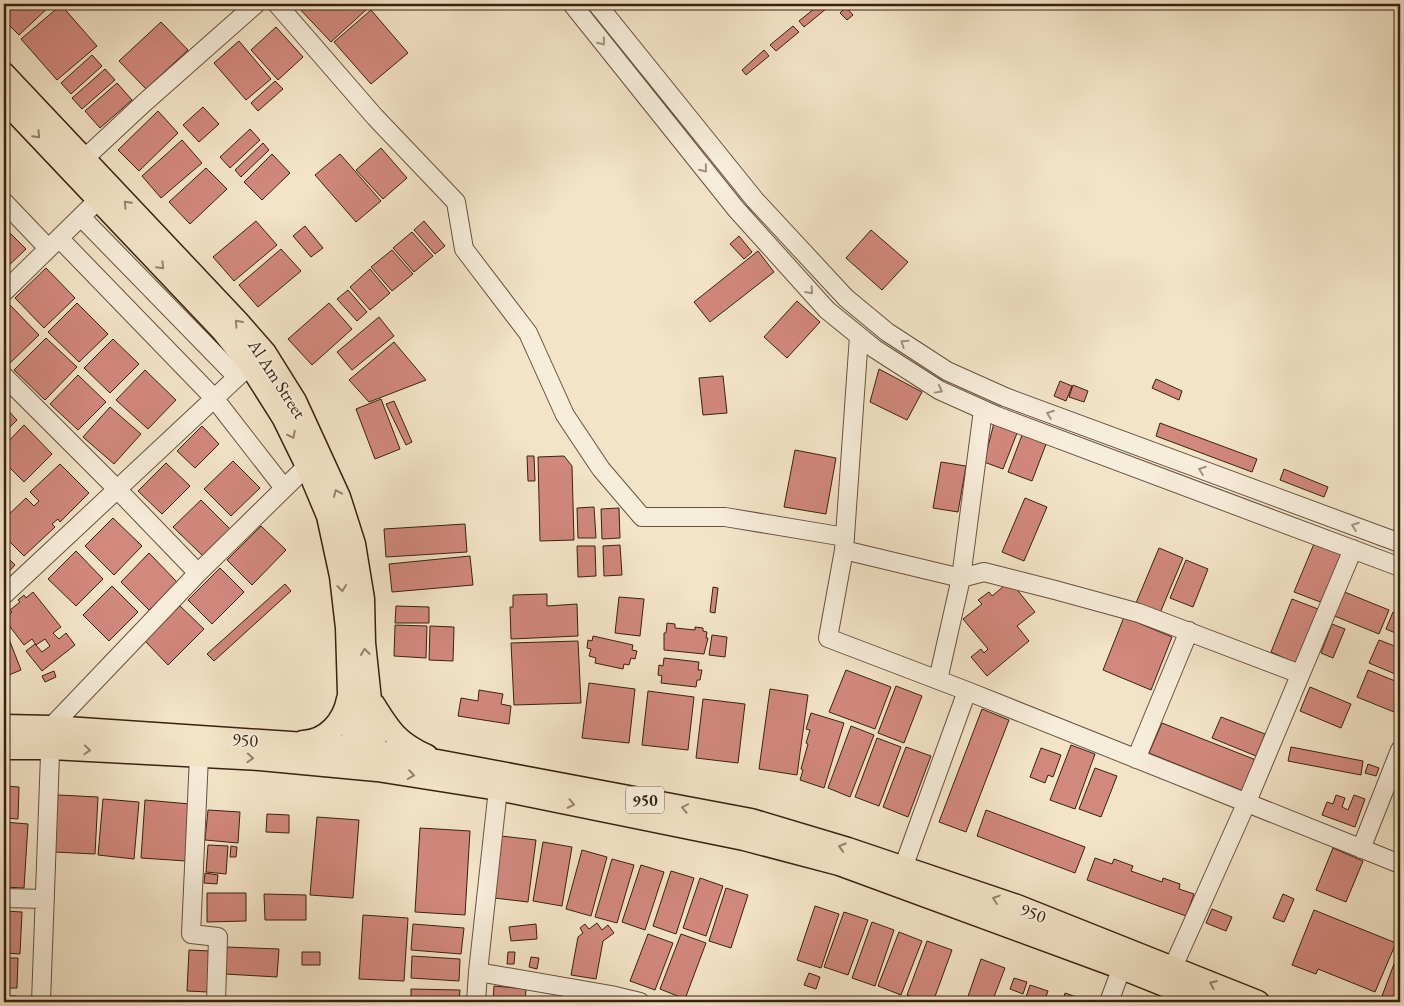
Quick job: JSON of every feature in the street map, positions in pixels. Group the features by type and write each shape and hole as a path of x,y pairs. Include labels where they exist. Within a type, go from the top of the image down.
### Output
{"main road":[{"name":"Al Am Street","path":"4,74 85,158 265,353 295,401 339,497 354,544 363,599 367,676 365,760"},
{"name":"Al Am Street","path":"4,100 222,330 243,371 283,417 307,466 328,516 341,576 347,628 349,693 365,760"},
{"path":"367,676 374,704 388,729 410,748 436,761"},
{"path":"291,743 309,742 325,736 338,724 346,710 349,693"},
{"name":"950","path":"4,726 51,738 199,756 260,759 436,761 751,820 1018,906 1207,1002"},
{"name":"950","path":"4,748 51,738 291,743 498,789 744,839 839,864 1125,959 1173,967 1258,1002"}],"street":[{"path":"85,158 256,4"},
{"path":"277,4 375,117 456,202 464,249 528,333 570,423 601,469 642,517 725,517 845,544 960,578 984,572 1139,613 1300,674"},
{"path":"572,4 736,209 827,310 875,349 939,390 983,410 1400,567"},
{"path":"597,4 755,200 846,298 887,332 947,372 1005,397 1400,543"},
{"path":"4,292 98,200"},
{"path":"4,202 54,243 214,398 284,488"},
{"path":"4,595 243,371 80,217"},
{"path":"859,336 845,544 828,638 967,691 1400,864"},
{"path":"4,376 117,488 198,573"},
{"path":"938,680 960,578 983,410"},
{"path":"41,1002 51,738 198,573 307,466"},
{"path":"1173,967 1246,804 1352,549"},
{"path":"1136,759 1189,631"},
{"path":"903,868 967,691"},
{"path":"1362,849 1400,750"},
{"path":"199,756 192,934 218,937 216,1002"},
{"path":"476,1002 498,789"},
{"path":"4,898 45,899"},
{"path":"1109,1002 1125,959"},
{"path":"478,972 610,999 640,1002"}],"building":[{"path":"4,4 52,4 19,35 4,20"},
{"path":"295,4 362,4 367,9 331,42"},
{"path":"820,4 832,4 804,27 799,21"},
{"path":"61,5 97,46 57,80 21,39"},
{"path":"846,7 853,15 847,20 840,13"},
{"path":"371,10 408,53 371,84 334,42"},
{"path":"161,22 188,50 146,89 119,61"},
{"path":"793,26 799,32 776,51 770,45"},
{"path":"276,27 303,57 278,80 251,50"},
{"path":"239,41 271,79 246,100 214,63"},
{"path":"764,50 769,56 746,75 742,70"},
{"path":"92,55 102,66 71,94 61,83"},
{"path":"105,69 115,80 82,109 72,98"},
{"path":"275,81 283,89 258,111 251,103"},
{"path":"117,83 132,100 100,128 85,111"},
{"path":"203,107 219,124 199,142 183,125"},
{"path":"158,111 178,133 139,171 118,150"},
{"path":"250,129 260,140 230,168 220,157"},
{"path":"182,140 202,163 161,198 142,176"},
{"path":"263,143 269,150 241,177 235,170"},
{"path":"381,148 407,178 383,199 356,170"},
{"path":"272,154 290,173 262,200 244,182"},
{"path":"340,154 381,201 356,222 315,175"},
{"path":"206,168 227,189 190,224 169,202"},
{"path":"256,221 277,245 234,281 213,257"},
{"path":"424,221 445,246 435,254 414,230"},
{"path":"305,226 323,248 311,257 293,236"},
{"path":"4,227 26,249 4,270"},
{"path":"871,230 908,262 882,290 846,258"},
{"path":"412,232 433,256 414,272 393,248"},
{"path":"739,236 752,252 744,259 730,244"},
{"path":"281,249 301,271 258,307 239,285"},
{"path":"392,250 413,274 392,291 371,267"},
{"path":"758,251 774,272 710,322 694,302"},
{"path":"46,268 75,298 44,328 15,298"},
{"path":"370,269 390,293 370,310 350,287"},
{"path":"348,290 367,312 357,321 337,299"},
{"path":"797,301 820,322 787,358 764,337"},
{"path":"77,303 108,334 79,362 48,332"},
{"path":"329,303 352,329 312,365 288,339"},
{"path":"10,305 39,335 8,365 4,361 4,311"},
{"path":"379,317 394,336 352,370 337,352"},
{"path":"46,338 77,367 45,400 14,370"},
{"path":"113,339 139,364 110,393 84,368"},
{"path":"394,342 426,380 369,402 349,380"},
{"path":"879,369 922,392 907,420 870,402"},
{"path":"145,370 176,400 148,429 116,400"},
{"path":"78,375 106,402 78,430 50,404"},
{"path":"723,376 727,413 703,415 699,378"},
{"path":"1156,379 1182,391 1179,400 1152,388"},
{"path":"1060,381 1072,386 1066,401 1054,396"},
{"path":"1073,385 1088,391 1084,402 1069,397"},
{"path":"381,399 400,449 375,459 356,409"},
{"path":"394,401 412,442 406,445 386,404"},
{"path":"4,406 17,420 4,433"},
{"path":"110,407 141,434 114,464 83,437"},
{"path":"995,419 1019,428 1003,469 984,462"},
{"path":"1160,423 1257,459 1252,472 1156,436"},
{"path":"24,425 52,454 24,482 4,462 4,446"},
{"path":"202,426 219,444 195,468 177,451"},
{"path":"1024,430 1048,439 1032,481 1008,472"},
{"path":"795,450 836,458 826,514 784,507"},
{"path":"527,456 534,456 535,481 528,481"},
{"path":"564,456 572,466 574,540 540,541 538,457"},
{"path":"233,461 260,488 231,516 204,489"},
{"path":"941,462 966,466 958,512 933,508"},
{"path":"166,463 190,486 162,514 138,491"},
{"path":"60,464 89,493 60,522 58,519 52,524 55,527 24,556 4,536 4,519 26,498 34,506 39,501 30,492"},
{"path":"1284,469 1328,487 1324,497 1280,480"},
{"path":"1025,498 1047,507 1024,561 1002,552"},
{"path":"201,500 230,529 203,556 173,527"},
{"path":"594,507 596,538 578,538 577,508"},
{"path":"619,508 620,538 602,539 601,509"},
{"path":"113,518 142,546 114,575 85,546"},
{"path":"465,524 467,552 386,557 384,529"},
{"path":"261,526 286,550 252,585 227,560"},
{"path":"1316,539 1344,550 1323,603 1294,592"},
{"path":"620,545 622,575 604,576 603,546"},
{"path":"577,546 595,546 596,576 578,577"},
{"path":"1159,548 1183,558 1160,613 1136,603"},
{"path":"76,551 103,579 76,606 48,579"},
{"path":"149,553 177,582 149,610 121,582"},
{"path":"4,554 15,565 4,577"},
{"path":"470,556 473,585 392,592 389,564"},
{"path":"1186,560 1208,569 1193,607 1170,598"},
{"path":"220,568 244,592 212,624 188,600"},
{"path":"1010,581 1035,612 1017,626 1029,641 987,676 971,657 981,649 984,653 988,649 963,619 982,604 978,600 989,592 992,596"},
{"path":"285,584 291,591 214,661 207,654"},
{"path":"112,586 138,612 109,641 83,615"},
{"path":"713,587 718,588 715,613 710,612"},
{"path":"1342,591 1389,610 1379,634 1332,615"},
{"path":"33,592 61,627 53,633 59,639 66,633 75,645 42,671 26,651 35,644 42,652 50,646 45,639 36,645 32,639 24,645 4,619 12,612 10,610 20,602 18,600 24,595 26,598"},
{"path":"547,594 547,606 577,604 578,636 511,639 510,607 513,607 513,595"},
{"path":"619,597 644,599 640,636 615,633"},
{"path":"1292,599 1318,609 1296,663 1271,652"},
{"path":"180,606 204,629 168,665 145,641"},
{"path":"396,606 429,607 429,623 395,623"},
{"path":"1393,612 1400,615 1400,635 1386,629"},
{"path":"1124,617 1172,637 1151,690 1103,670"},
{"path":"667,623 675,624 675,628 695,630 695,627 703,628 703,631 707,632 706,638 708,638 704,654 664,650 664,633 666,633"},
{"path":"1332,624 1345,629 1333,658 1321,653"},
{"path":"395,625 427,626 426,658 394,656"},
{"path":"430,626 454,627 453,661 429,660"},
{"path":"7,634 21,670 4,677 4,635"},
{"path":"712,635 727,637 725,657 709,655"},
{"path":"593,636 633,645 632,650 637,651 635,659 631,658 629,665 624,664 623,669 595,663 596,658 589,656 591,649 587,648 588,640 592,641"},
{"path":"1379,640 1400,648 1400,676 1369,663"},
{"path":"578,641 581,703 514,705 511,643"},
{"path":"664,658 699,662 698,670 702,670 696,687 661,683 662,676 658,675 659,665 663,666"},
{"path":"846,670 891,687 875,729 829,712"},
{"path":"1368,670 1400,683 1400,695 1394,712 1357,697"},
{"path":"54,671 56,677 45,682 42,676"},
{"path":"589,683 635,689 629,743 582,738"},
{"path":"896,686 922,696 904,743 878,733"},
{"path":"1310,687 1351,704 1341,728 1300,711"},
{"path":"770,689 808,695 797,775 759,769"},
{"path":"479,690 503,694 501,704 511,706 509,724 458,716 461,698 478,701"},
{"path":"648,691 694,697 688,750 642,745"},
{"path":"703,699 745,704 738,763 696,758"},
{"path":"982,709 1009,720 966,832 939,822"},
{"path":"811,713 844,723 824,788 800,780 810,730 806,729"},
{"path":"1221,717 1265,734 1256,756 1212,738"},
{"path":"1162,723 1256,760 1243,791 1149,753"},
{"path":"851,726 874,735 850,797 828,788"},
{"path":"877,738 901,747 879,806 855,797"},
{"path":"1071,745 1095,754 1075,809 1050,800"},
{"path":"906,747 931,756 908,817 883,807"},
{"path":"1291,747 1363,761 1361,775 1288,761"},
{"path":"1041,748 1061,755 1053,777 1048,775 1045,783 1030,777"},
{"path":"1368,764 1379,768 1376,776 1365,773"},
{"path":"1095,768 1117,776 1101,817 1079,809"},
{"path":"4,786 19,787 18,819 4,818"},
{"path":"58,795 98,797 95,854 54,852"},
{"path":"1336,795 1345,798 1342,807 1348,810 1354,795 1365,799 1355,827 1322,815 1327,802 1333,804"},
{"path":"103,799 139,802 134,859 98,855"},
{"path":"145,800 190,804 186,861 141,858"},
{"path":"208,810 240,812 238,843 205,840"},
{"path":"986,810 1085,847 1075,873 977,836"},
{"path":"267,814 289,815 289,833 266,832"},
{"path":"317,817 359,820 353,898 310,895"},
{"path":"4,822 28,824 24,888 4,887"},
{"path":"420,828 470,831 465,915 415,912"},
{"path":"501,836 536,840 528,902 494,898"},
{"path":"543,842 572,847 562,906 533,901"},
{"path":"208,845 228,846 226,874 206,872"},
{"path":"231,846 237,847 236,857 230,857"},
{"path":"1333,848 1363,861 1346,902 1316,890"},
{"path":"582,850 607,857 591,916 566,909"},
{"path":"1095,858 1112,864 1114,859 1133,866 1131,871 1162,882 1163,878 1180,884 1179,889 1194,894 1186,916 1087,880"},
{"path":"612,859 634,865 617,923 595,917"},
{"path":"641,865 664,872 645,930 622,922"},
{"path":"671,871 694,878 676,934 653,926"},
{"path":"205,873 218,875 217,884 204,883"},
{"path":"700,878 723,886 706,936 683,928"},
{"path":"726,888 748,895 731,948 709,941"},
{"path":"207,893 246,893 246,921 207,922"},
{"path":"264,894 306,895 306,920 265,920"},
{"path":"1283,894 1294,899 1284,922 1273,918"},
{"path":"815,906 839,914 821,968 797,960"},
{"path":"1212,909 1232,917 1226,931 1206,923"},
{"path":"1314,910 1396,943 1375,992 1318,969 1316,974 1292,965"},
{"path":"4,911 22,912 20,954 4,953"},
{"path":"844,912 868,920 848,975 824,967"},
{"path":"363,915 408,918 404,981 359,979"},
{"path":"872,922 894,930 875,986 852,978"},
{"path":"597,923 602,930 608,925 614,933 603,941 596,979 571,975 578,937 583,933 580,928 585,924 589,929"},
{"path":"413,924 464,928 461,954 411,950"},
{"path":"536,924 537,939 511,941 509,927"},
{"path":"899,932 922,941 901,995 878,986"},
{"path":"648,934 673,943 655,990 630,981"},
{"path":"681,934 706,943 685,999 660,989"},
{"path":"927,941 952,950 933,1002 927,1002 907,995"},
{"path":"226,947 279,949 277,977 225,974"},
{"path":"1400,948 1400,1002 1398,1002 1382,996"},
{"path":"189,950 210,951 208,992 187,991"},
{"path":"302,952 320,952 320,965 302,965"},
{"path":"508,952 515,952 514,964 507,964"},
{"path":"412,956 460,959 459,981 411,978"},
{"path":"531,957 539,958 537,969 529,967"},
{"path":"4,958 18,958 17,988 4,988"},
{"path":"981,959 1005,968 992,1002 966,1002"},
{"path":"809,973 820,977 816,989 804,985"},
{"path":"1014,978 1027,982 1023,994 1010,989"},
{"path":"1030,985 1048,991 1044,1002 1025,1000"},
{"path":"494,986 526,989 525,1002 493,1002"},
{"path":"411,989 460,990 459,1002 411,1002"},
{"path":"1065,993 1091,1002 1062,1002"},
{"path":"4,996 16,996 16,1002 4,1002"},
{"path":"564,997 595,1001 564,1002"},
{"path":"376,998 398,999 398,1002 375,1002"}]}
